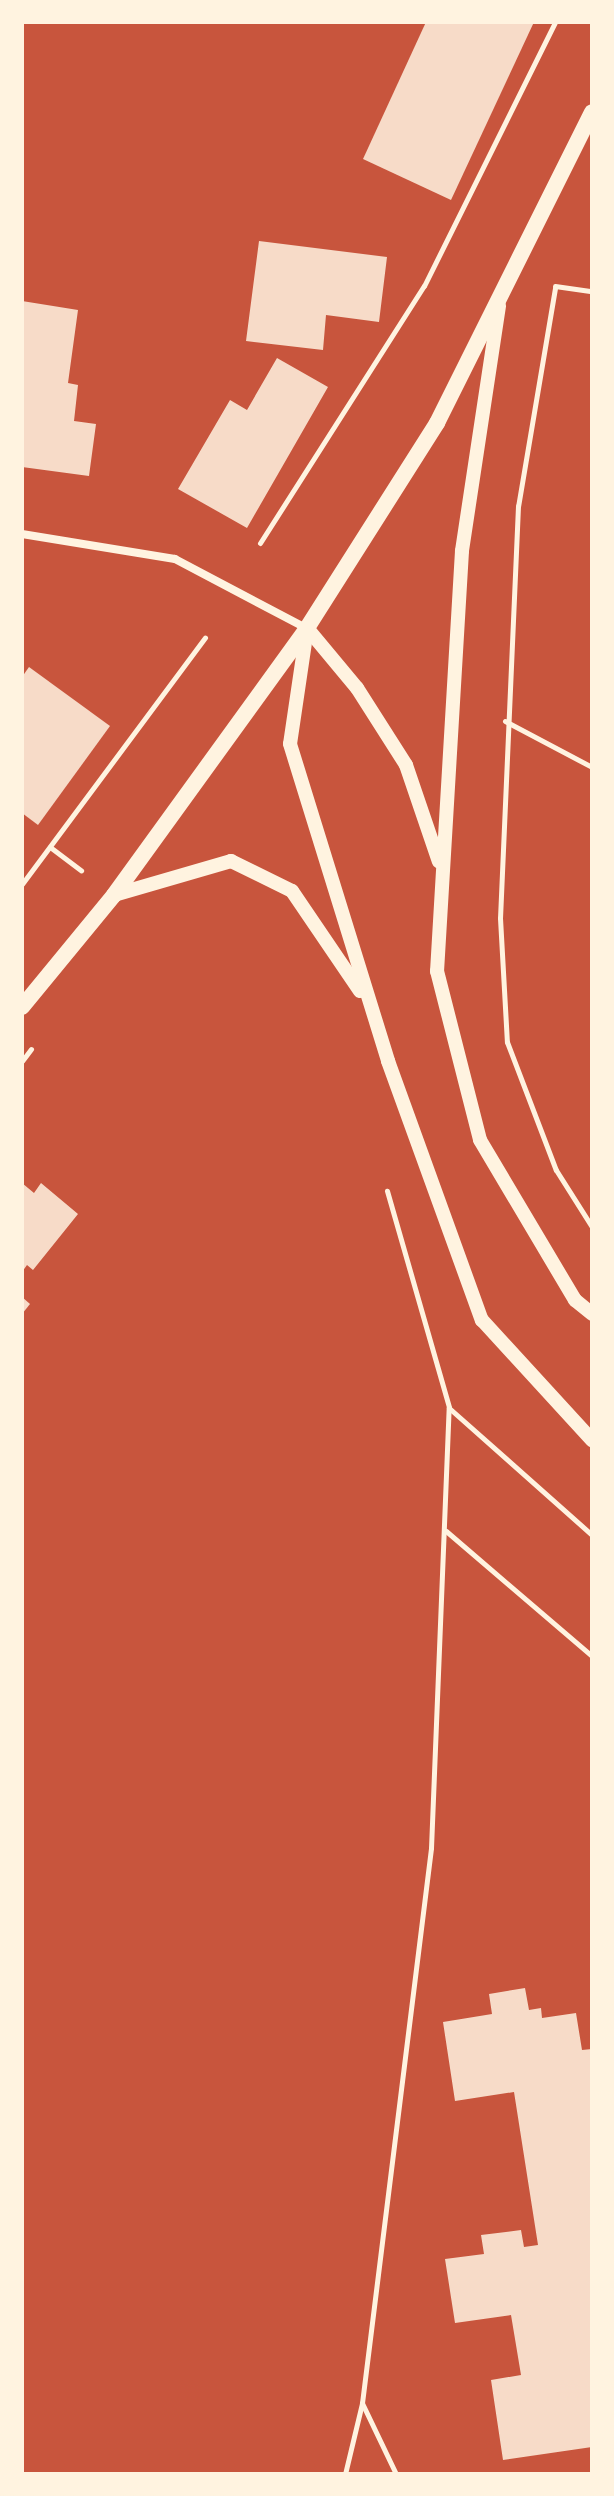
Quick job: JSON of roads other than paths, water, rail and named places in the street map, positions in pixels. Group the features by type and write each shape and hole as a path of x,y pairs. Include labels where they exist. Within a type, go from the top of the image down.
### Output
{"main road":[{"path":"22,1007 114,895 307,628 437,423 592,112"}],"street":[{"path":"500,297 462,551 437,971 480,1140 575,1300 592,1314"},
{"path":"22,534 175,559 307,628 406,765 442,871"},
{"path":"307,628 290,744 372,1009 482,1320 592,1440"},
{"path":"114,895 231,861 292,891 372,1009"}]}
